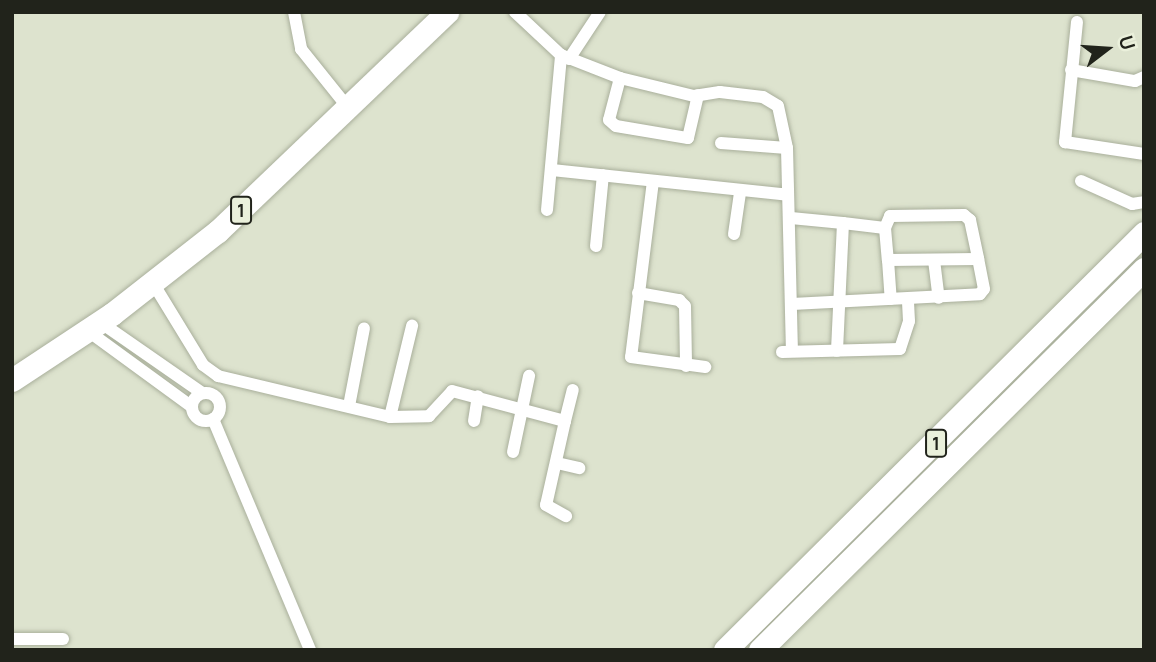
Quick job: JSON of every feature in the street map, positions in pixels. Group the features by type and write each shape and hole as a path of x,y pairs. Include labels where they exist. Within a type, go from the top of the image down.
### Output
{"highway":[{"name":"1","path":"12,380 94,326 218,231 349,109 447,12"},
{"name":"1","path":"725,650 1144,233"},
{"name":"1","path":"760,650 1144,269"}],"street":[{"path":"294,12 301,49 349,109"},
{"path":"516,12 565,57 620,78 698,95 720,92 771,100 783,116 787,148 792,304 787,351 904,347 908,300"},
{"path":"547,210 565,57 600,12"},
{"path":"1077,22 1065,142 1144,154"},
{"path":"1071,70 1135,81 1144,77"},
{"path":"620,78 609,120 616,126 688,138 698,95"},
{"path":"721,144 787,148"},
{"path":"552,170 740,193 788,195"},
{"path":"596,246 603,175"},
{"path":"653,181 631,357 705,367"},
{"path":"1081,181 1132,204 1144,202"},
{"path":"734,234 740,193"},
{"path":"792,304 908,300 979,294 984,289 970,220 964,215 890,216 885,228 891,299"},
{"path":"791,218 885,228"},
{"path":"837,351 843,223"},
{"path":"888,260 978,259"},
{"path":"934,260 939,298"},
{"path":"153,283 209,371 390,417 429,416 452,391 565,421"},
{"path":"638,292 679,300 685,306 686,366"},
{"path":"94,326 219,401 213,419 310,650"},
{"path":"94,326 191,406 194,416 213,419"},
{"path":"390,417 412,326"},
{"path":"349,407 364,328"},
{"path":"513,452 529,376"},
{"path":"566,516 547,505 573,390"},
{"path":"191,406 202,393"},
{"path":"474,421 478,396"},
{"path":"557,463 579,468"},
{"path":"12,639 63,639"}]}
